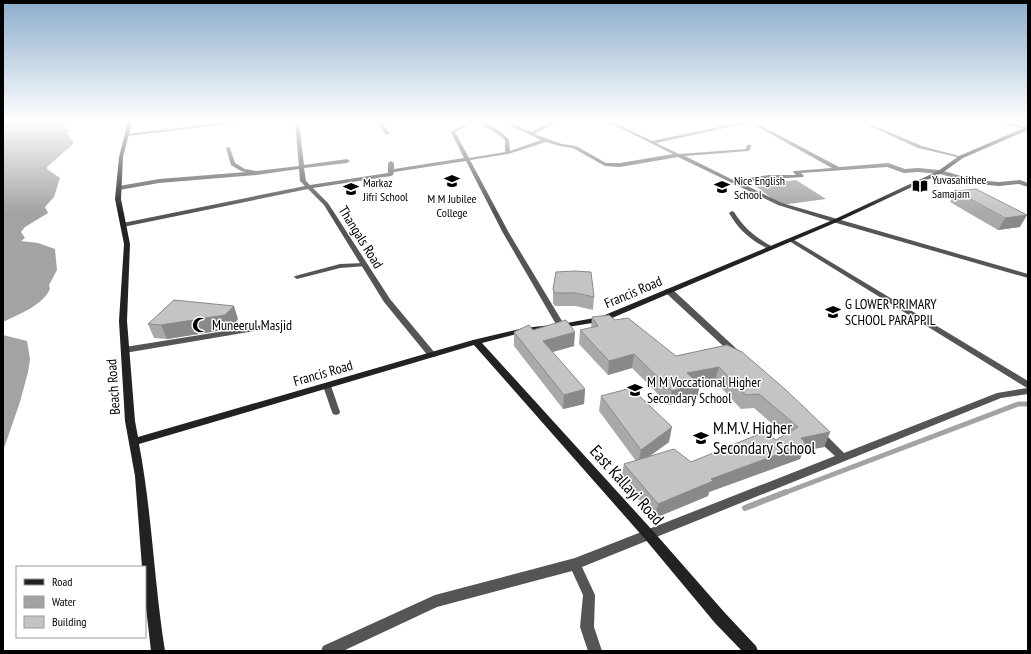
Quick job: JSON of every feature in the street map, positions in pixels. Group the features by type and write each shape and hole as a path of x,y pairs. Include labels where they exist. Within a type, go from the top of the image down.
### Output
{"main road":[{"name":"Beach Road","path":"122,153 118,200 127,244 123,321 130,421 140,476 152,616 158,651"},
{"name":"Francis Road","path":"134,442 476,342 524,330 561,326 602,319 835,221 940,172 961,157 971,153"},
{"name":"East Kallayi Road","path":"476,342 649,535 720,618 751,651"}],"street":[{"path":"229,153 233,164 242,170 256,173"},
{"name":"Thangals Road","path":"300,153 303,182 326,204 387,300 432,355"},
{"path":"465,153 506,233 561,326"},
{"path":"123,225 308,187 391,174 392,171 508,153"},
{"path":"584,153 606,164 620,165 679,155 713,153"},
{"path":"674,153 780,204 1028,276"},
{"path":"809,153 839,169"},
{"path":"943,153 961,157"},
{"path":"119,188 166,180 256,173 346,161"},
{"path":"391,163 392,171"},
{"path":"734,181 769,177 801,176 796,172 888,165 904,171 918,170 940,172 976,182 999,184 1020,182 1028,185"},
{"path":"791,240 1028,385"},
{"path":"1015,272 1028,270"},
{"path":"669,291 744,360"},
{"path":"125,350 159,343 226,334 263,327"},
{"path":"334,650 435,601 575,564 1000,395 1028,391"},
{"path":"809,425 842,457"},
{"path":"575,564 589,595 586,627 595,651"}],"lane":[{"path":"732,213 739,226 754,238 771,248"},
{"path":"298,277 340,266 364,265"},
{"path":"327,386 336,412"}],"water":[{"path":"3,153 63,153 47,167 47,169 60,178 54,197 45,207 48,213 25,227 21,232 25,238 21,241 38,243 55,249 57,270 49,285 50,289 42,300 23,313 3,322"},
{"path":"796,180 826,199 781,205 754,185"},
{"path":"3,335 27,341 30,359 20,402 3,451"}],"building":[{"path":"976,189 1027,215 1005,218 956,191"},
{"path":"556,272 591,272 594,297 576,293 555,293 553,289"},
{"path":"174,300 234,306 225,315 161,325 148,324"},
{"path":"609,315 615,320 628,318 676,356 727,345 742,352 786,390 830,432 801,438 806,444 711,479 713,481 658,504 624,464 674,449 691,462 764,432 776,440 798,427 759,394 746,395 719,367 687,373 700,384 672,391 634,354 609,361 580,330 598,326 592,317"},
{"path":"566,320 575,332 543,341 585,389 564,395 514,332 529,325 533,330"},
{"path":"631,388 672,427 641,450 601,396"}],"waterway":[{"path":"784,493 1018,404 1028,404"},
{"path":"745,508 786,492"}],"place":[{"name":"M M Jubilee College","path":"452,181"},
{"name":"Yuvasahithee Samajam","path":"920,186"},
{"name":"Nice English School","path":"722,187"},
{"name":"Markaz Jifri School","path":"351,189"},
{"name":"G LOWER PRIMARY SCHOOL PARAPPIL","path":"833,312"},
{"name":"Muneerul Masjid","path":"200,325"},
{"name":"M M Voccational Higher Secondary School","path":"635,390"},
{"name":"M.M.V. Higher Secondary School","path":"701,438"}]}
